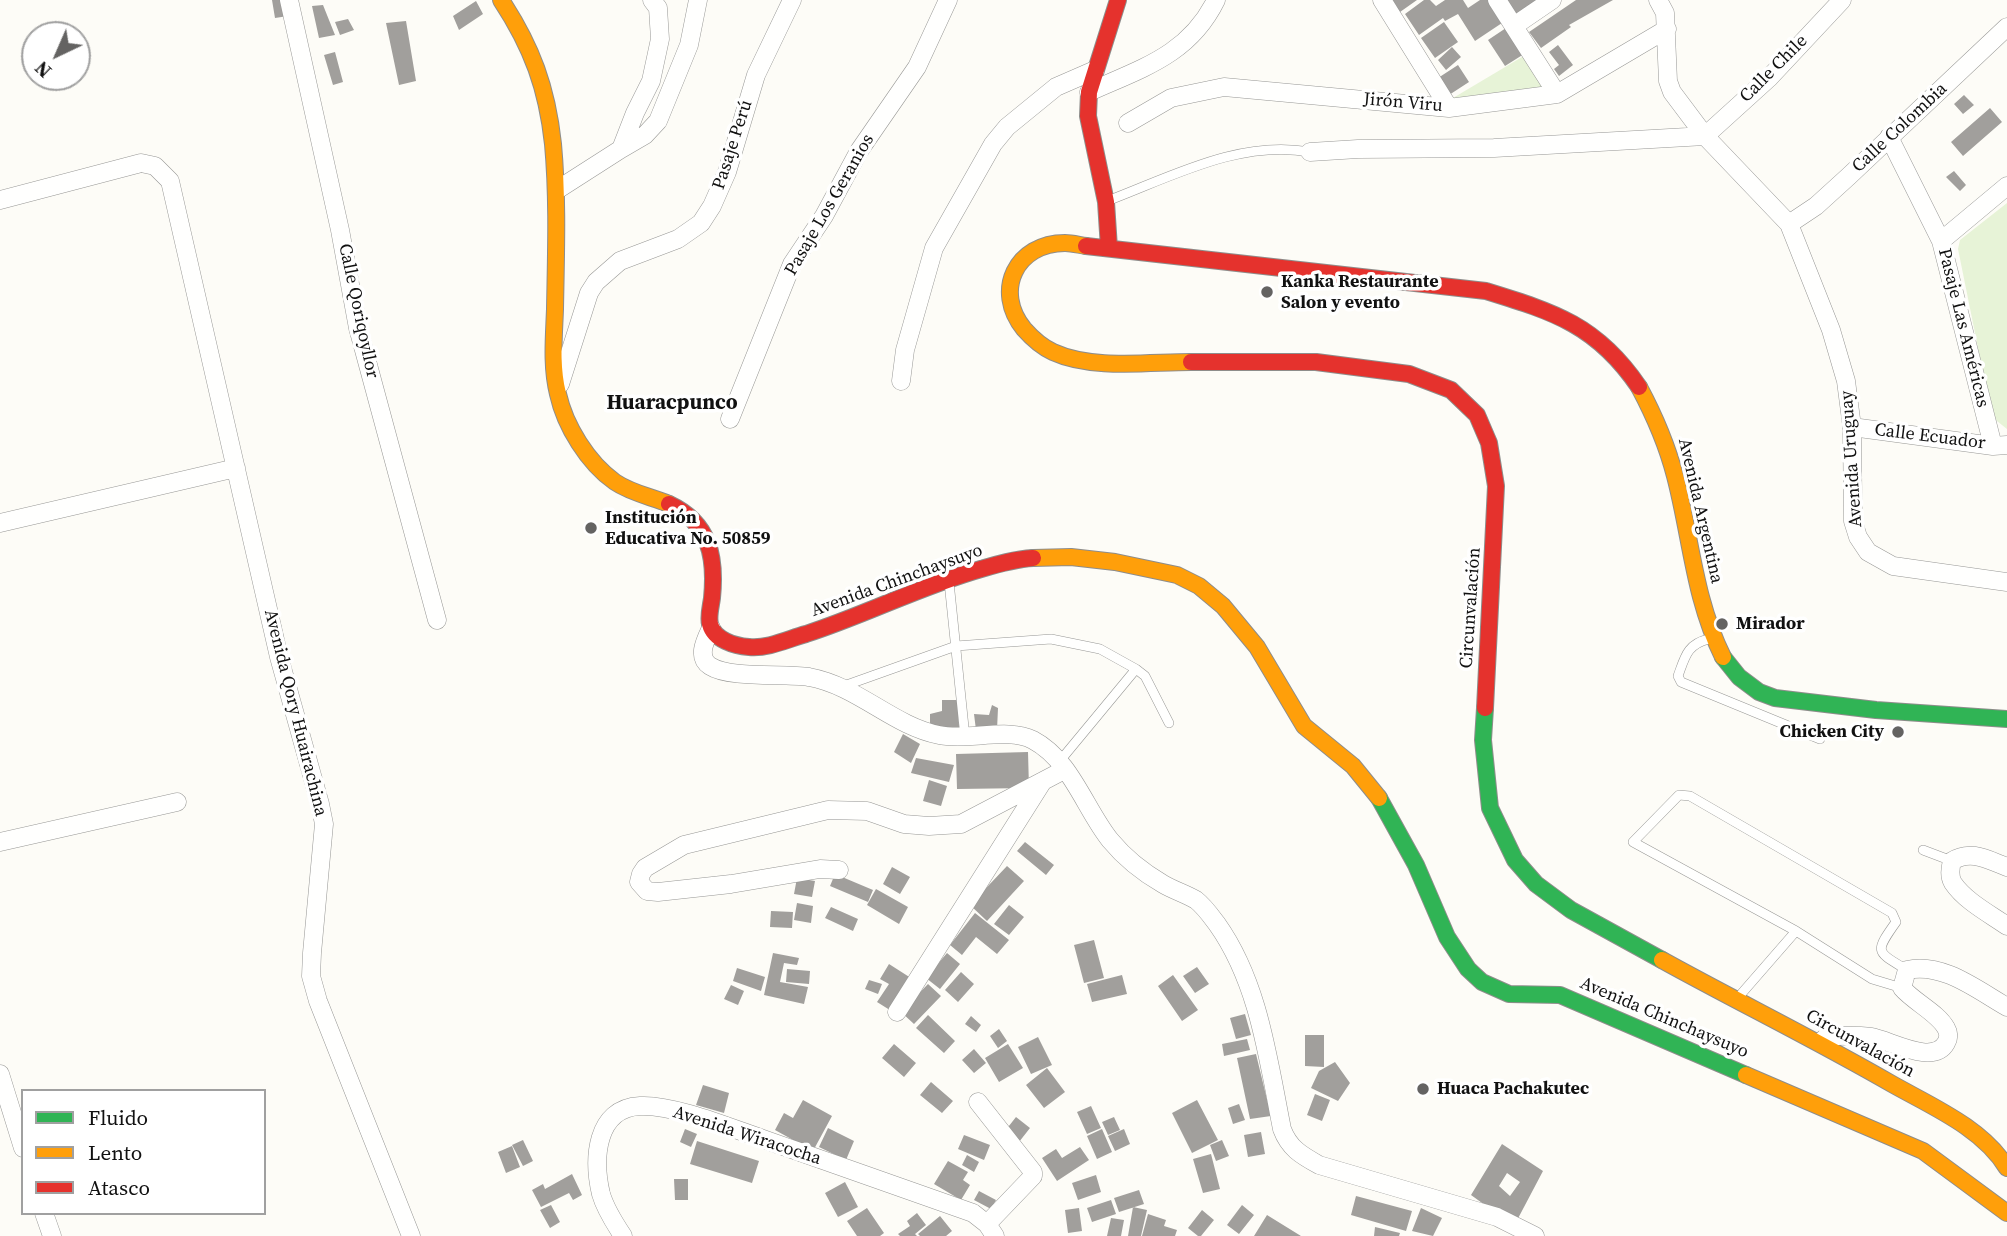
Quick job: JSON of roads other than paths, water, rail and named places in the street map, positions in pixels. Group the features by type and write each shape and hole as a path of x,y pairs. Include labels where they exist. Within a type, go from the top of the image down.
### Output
{"main road":[{"path":"501,0 512,14 530,49 545,100 557,190 554,369 557,394 570,426 589,454 620,486 675,505 701,527 708,540 711,561 711,628"},
{"path":"1110,248 1106,202 1088,116 1095,70 1105,47 1118,0"},
{"name":"Circunvalación","path":"1110,248 1053,244 1027,253 1014,268 1009,279 1011,306 1031,336 1048,349 1085,362 1316,362 1409,374 1451,390 1477,415 1489,443 1496,486 1483,740 1490,808 1515,860 1536,884 1571,910 1713,988 1821,1043 1956,1120 1982,1140 2001,1158 2007,1168"},
{"name":"Avenida Argentina","path":"1110,248 1486,291 1549,310 1595,337 1632,375 1659,427 1679,494 1696,582 1714,638 1736,676 1761,694 1800,702 2007,719"},
{"name":"Avenida Chinchaysuyo","path":"711,628 730,642 757,648 825,628 949,579 1025,558 1092,558 1182,576 1198,584 1251,637 1304,726 1317,741 1357,769 1378,796 1412,855 1453,949 1482,982 1500,992 1524,996 1560,995 1923,1151 2007,1213"}],"street":[{"name":"Calle Qoriqoyllor","path":"289,0 340,230 358,328 437,620"},
{"path":"621,149 651,81 660,39 658,8 652,0"},
{"path":"557,190 645,135 658,121 689,45 698,0"},
{"name":"Pasaje Perú","path":"557,394 589,293 596,282 620,261 687,234 701,223 712,206 727,172 756,75 792,0"},
{"name":"Pasaje Los Geranios","path":"730,419 792,264 824,216 859,151 917,66 948,0"},
{"path":"1090,92 1180,48 1201,26 1216,0"},
{"path":"1382,0 1449,108"},
{"path":"1497,0 1557,94"},
{"path":"1514,26 1552,0"},
{"name":"Avenida Uruguay","path":"1658,0 1665,13 1668,81 1672,92 1705,136 1789,224 1831,330 1846,382 1852,427 1853,521 1858,537 1868,552 1893,566 2007,582"},
{"name":"Calle Chile","path":"1705,136 1769,78 1842,0"},
{"name":"Calle Colombia","path":"1789,224 1816,206 2007,27"},
{"name":"Jirón Viru","path":"1128,123 1171,98 1224,87 1449,108 1557,94 1667,29"},
{"path":"901,381 905,350 934,248 993,144 1007,127 1056,87 1095,70"},
{"path":"1310,152 1494,148 1705,136"},
{"name":"Pasaje Las Américas","path":"1889,137 1941,241 2000,446"},
{"name":"Avenida Qory Huairachina","path":"0,200 141,163 155,166 170,181 279,657 310,762 324,824 311,976 318,1001 411,1236"},
{"path":"1941,241 2007,187"},
{"name":"Calle Ecuador","path":"1852,427 2000,446"},
{"path":"0,523 236,468"},
{"path":"711,628 703,648 706,663 712,668 809,677 841,687 925,731 948,737 1016,734 1033,741 1061,766 1110,839 1159,882 1196,901 1224,935 1238,958 1260,1019 1282,1129 1287,1142 1294,1150 1319,1165 1497,1217 1535,1236"},
{"path":"838,870 820,869 690,890 658,892 647,891 639,882 640,874 645,868 684,845 828,810 867,811 904,824 961,824 1043,781 1061,766"},
{"path":"897,1012 1043,781"},
{"path":"0,842 177,802"},
{"path":"2007,867 1977,855 1962,855 1952,861 1950,871 1952,882 2007,926"},
{"path":"1821,1043 1827,1036 1871,1037 1933,1054 1943,1048 1948,1039 1947,1029 1910,999 1902,988 1907,970 1922,967 1938,970 2007,1007"},
{"path":"0,1074 21,1142"},
{"path":"978,1102 1032,1172 1032,1176 991,1230"},
{"name":"Avenida Wiracocha","path":"616,1234 602,1196 597,1154 599,1138 613,1116 637,1106 655,1106 715,1122 974,1213 991,1230"},
{"path":"45,1215 52,1236"}],"lane":[{"path":"1106,202 1190,167 1239,154 1289,148 1310,152"},
{"path":"949,579 965,737"},
{"path":"1714,638 1698,641 1687,650 1678,676 1681,682 1820,739"},
{"path":"841,687 956,646 1051,639 1100,649 1136,669 1145,676 1169,723"},
{"path":"1061,766 1136,669"},
{"path":"1902,988 1872,979 1796,931 1633,842 1679,795 1690,796 1892,912 1896,922 1881,943 1880,949 1884,956 1907,970"},
{"path":"1923,850 1952,861"},
{"path":"1742,993 1796,931"}],"place":[{"name":"Kanka Restaurante Salon y evento","path":"1267,292"},
{"name":"Institución Educativa No. 50859","path":"591,528"},
{"name":"Mirador","path":"1722,624"},
{"name":"Chicken City","path":"1898,732"},
{"name":"Huaca Pachakutec","path":"1423,1089"}],"district":[{"name":"Huaracpunco","path":"672,404"}]}
